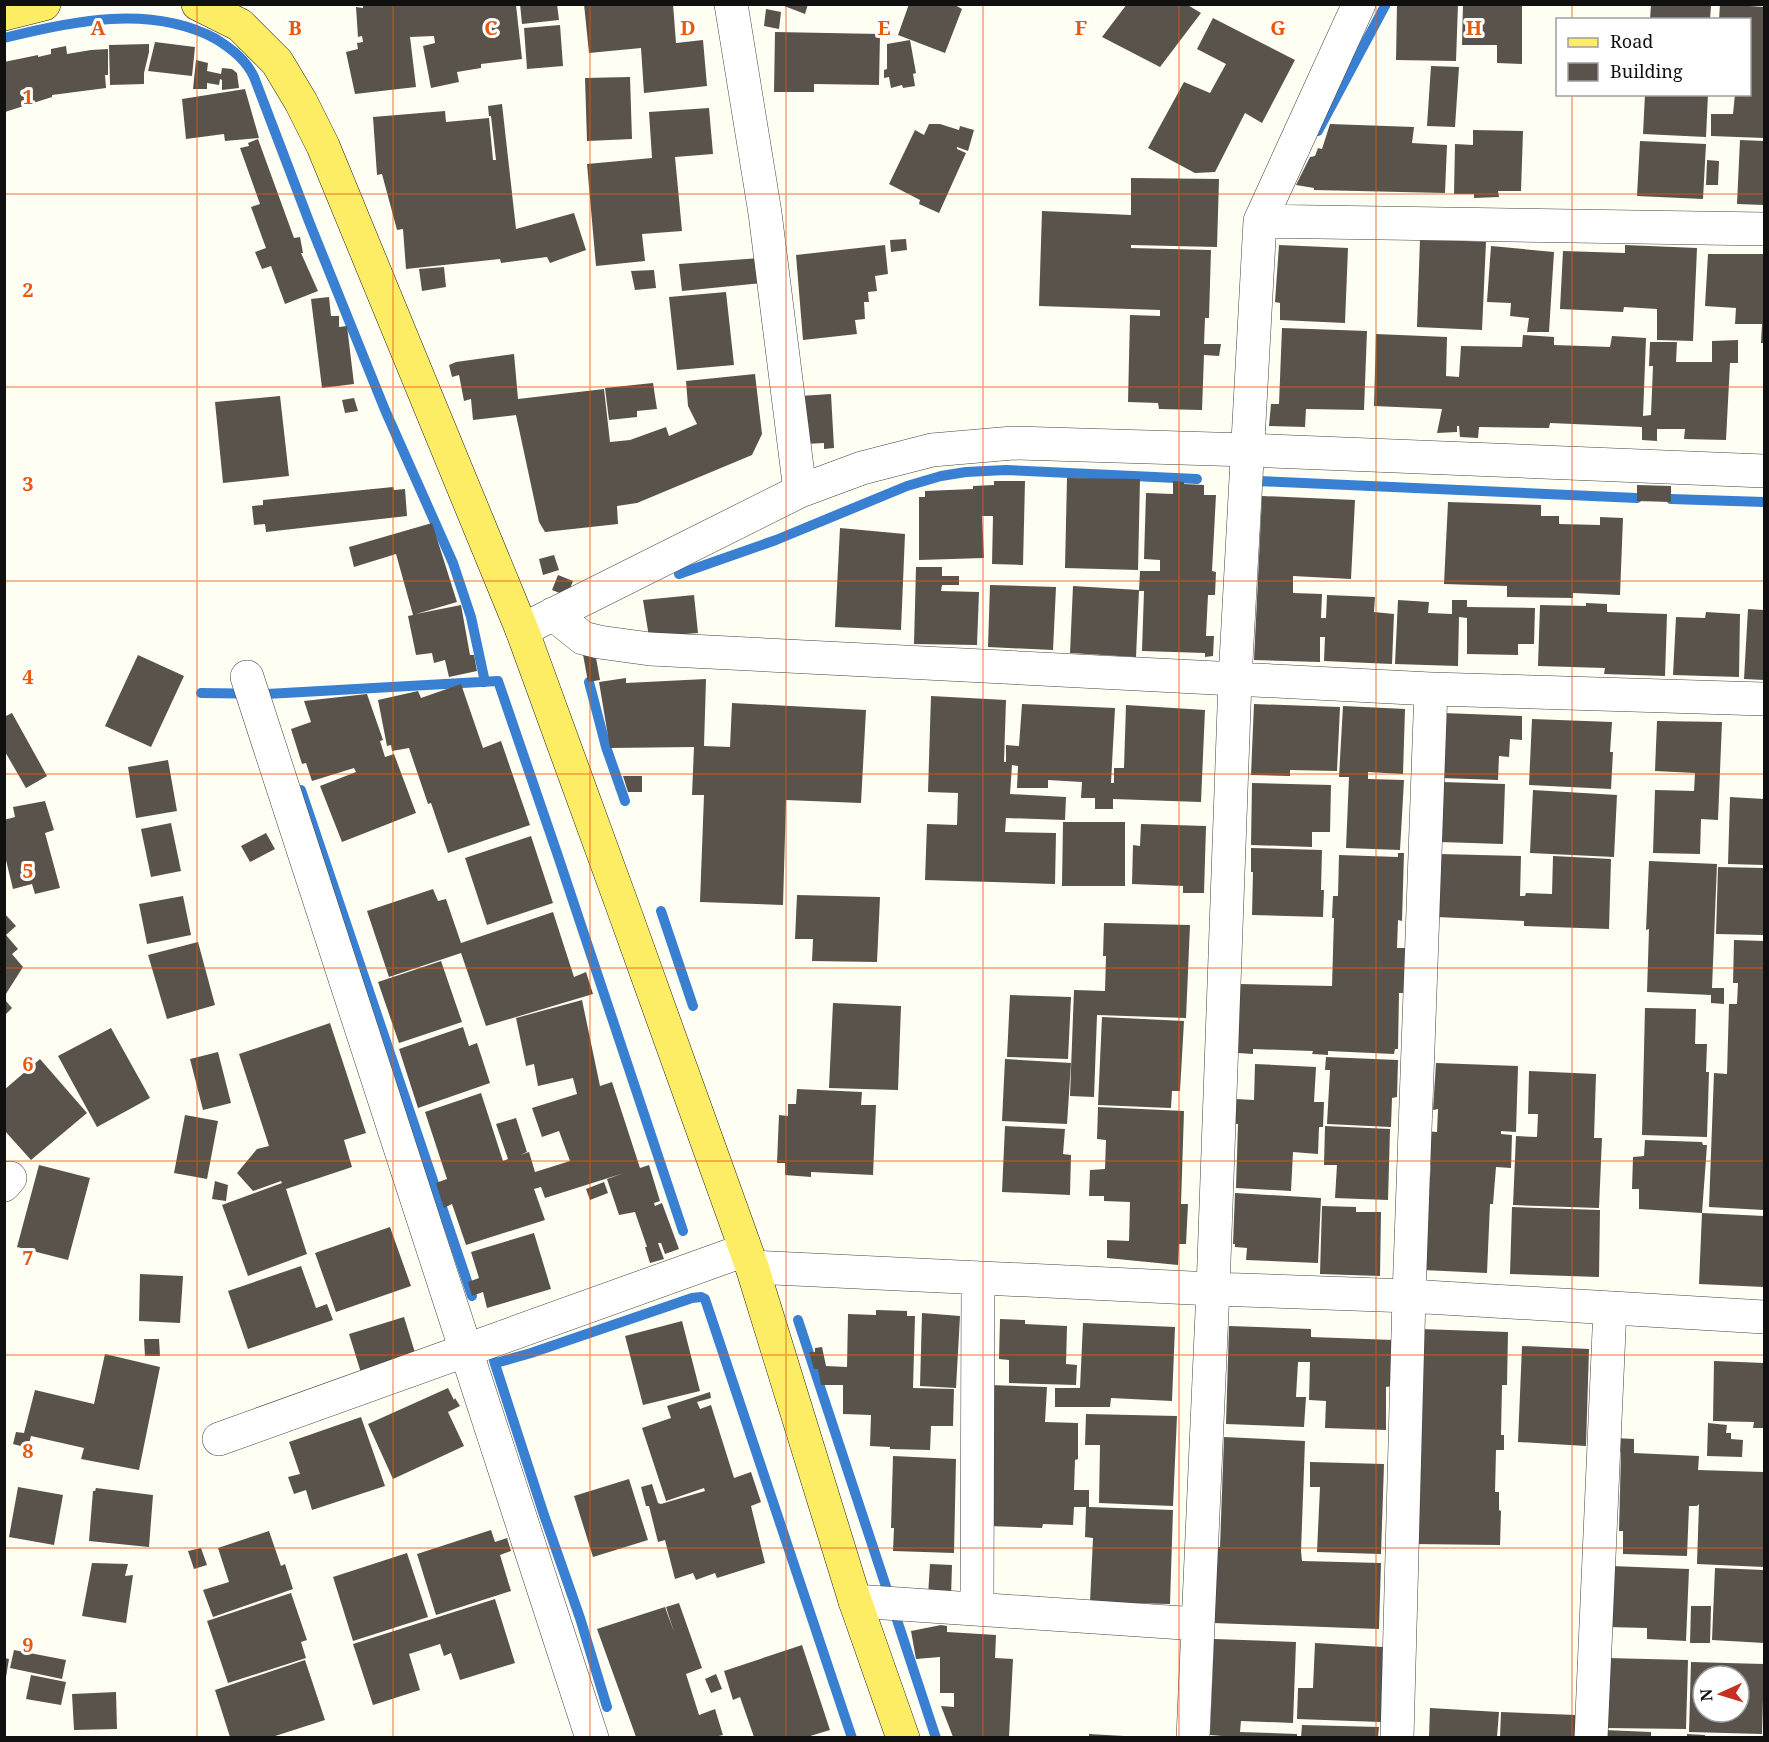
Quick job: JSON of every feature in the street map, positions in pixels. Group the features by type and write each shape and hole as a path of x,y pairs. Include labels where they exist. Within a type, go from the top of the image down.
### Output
{"main road":[{"path":"4,14 44,4"},
{"path":"198,4 240,26 277,62 301,102 323,146 522,630 749,1259 855,1601 903,1737"}],"street":[{"path":"731,4 765,213 800,491"},
{"path":"1193,1737 1214,1289 1235,680 1260,221 1359,4"},
{"path":"1260,221 1764,229"},
{"path":"522,630 800,491 862,468 932,450 1001,444 1248,450 1764,471"},
{"path":"553,614 583,638 650,649 1431,689 1764,699"},
{"path":"247,677 592,1737"},
{"path":"1397,1737 1409,1296 1431,689"},
{"path":"219,1438 466,1349 749,1259 978,1278 1409,1296 1764,1317"},
{"path":"977,1608 978,1278"},
{"path":"1591,1737 1610,1308"},
{"path":"855,1601 1198,1624"}],"building":[{"path":"520,4 557,4 559,20 522,24"},
{"path":"584,4 673,4 676,43 703,40 707,86 644,93 641,48 589,53"},
{"path":"779,4 808,4 805,14"},
{"path":"909,4 953,4 962,9 945,53 898,35"},
{"path":"1127,4 1186,4 1201,13 1160,67 1102,37"},
{"path":"1397,4 1458,4 1456,61 1396,60"},
{"path":"1463,4 1522,4 1522,64 1497,63 1497,45 1462,45"},
{"path":"1651,4 1711,6 1710,18 1650,18"},
{"path":"1720,4 1764,7 1764,138 1711,136 1711,114 1733,114 1735,96 1751,96 1751,18 1719,18"},
{"path":"363,5 516,5 522,59 481,64 481,68 457,72 459,82 431,88 423,46 435,43 434,36 410,37 416,87 355,94 346,52 358,49 357,43 363,42 362,36 358,37 356,7 363,8"},
{"path":"766,9 781,12 779,29 764,26"},
{"path":"1213,18 1295,60 1262,123 1245,113 1215,172 1195,173 1148,148 1184,82 1210,93 1226,64 1197,49"},
{"path":"560,25 563,66 527,69 524,28"},
{"path":"775,32 880,34 879,85 814,84 814,92 774,92"},
{"path":"910,40 916,73 913,74 915,86 903,88 902,85 891,88 889,77 884,78 884,70 887,69 887,44"},
{"path":"155,42 195,47 192,76 148,71"},
{"path":"149,44 144,84 110,85 109,45"},
{"path":"66,46 67,54 108,49 106,88 52,95 52,97 5,112 4,62 51,54 51,49"},
{"path":"196,60 208,63 207,71 221,74 222,68 232,69 237,73 239,88 222,90 220,79 219,85 207,83 207,89 193,89"},
{"path":"1431,66 1459,67 1455,127 1427,126"},
{"path":"630,77 632,139 587,141 585,78"},
{"path":"245,89 259,138 225,141 224,134 186,139 182,99"},
{"path":"1645,96 1708,96 1706,137 1643,134"},
{"path":"502,104 516,229 574,213 586,250 550,263 547,257 501,263 500,259 406,269 403,229 397,230 382,174 377,175 373,117 445,111 446,122 489,118 493,160 496,160 488,106"},
{"path":"709,108 713,154 675,157 682,231 642,234 645,261 596,266 587,164 652,158 649,112"},
{"path":"929,124 940,124 959,130 960,126 974,130 968,151 957,147 966,153 939,213 919,204 920,200 889,184 915,130 924,135"},
{"path":"1330,124 1414,127 1412,143 1447,145 1445,193 1314,190 1314,188 1296,185 1310,157 1315,156 1318,148 1322,149"},
{"path":"1473,130 1523,131 1521,191 1498,191 1499,197 1474,198 1474,194 1454,194 1455,144 1473,145"},
{"path":"258,139 294,238 300,237 303,253 301,253 318,291 285,304 271,266 262,269 255,252 266,248 251,207 260,204 240,148 249,146 248,143"},
{"path":"1740,140 1764,141 1764,205 1737,204"},
{"path":"1640,141 1706,144 1703,199 1637,196"},
{"path":"1707,160 1719,161 1718,185 1706,185"},
{"path":"1131,178 1219,179 1217,247 1131,245 1131,248 1211,250 1209,318 1205,318 1204,344 1221,344 1219,356 1204,355 1202,410 1159,409 1158,403 1128,402 1130,315 1160,316 1160,310 1039,306 1042,211 1131,215"},
{"path":"906,239 907,250 891,252 890,240"},
{"path":"1420,239 1486,242 1482,330 1417,327"},
{"path":"885,245 888,274 875,276 877,291 868,292 869,302 864,302 865,319 855,320 857,334 803,340 796,255"},
{"path":"1279,245 1348,248 1345,323 1280,320 1280,303 1275,302"},
{"path":"1625,245 1697,248 1693,341 1657,340 1657,309 1624,307 1623,312 1560,309 1563,251 1625,253"},
{"path":"1491,246 1554,252 1549,332 1527,332 1529,318 1510,316 1511,303 1487,302"},
{"path":"1708,254 1764,254 1764,343 1761,343 1762,324 1735,324 1736,308 1705,306"},
{"path":"760,258 762,283 682,291 679,264"},
{"path":"444,267 446,287 422,291 419,269"},
{"path":"654,270 656,288 635,290 631,271"},
{"path":"726,292 734,365 677,370 669,297"},
{"path":"329,297 331,316 339,316 339,327 347,326 354,384 322,388 311,299"},
{"path":"1282,328 1367,331 1364,410 1306,409 1305,427 1269,426 1271,404 1279,404"},
{"path":"1376,334 1447,337 1446,376 1459,377 1461,346 1522,347 1523,335 1554,337 1554,345 1610,347 1612,336 1646,338 1643,416 1651,415 1653,366 1649,366 1650,342 1677,342 1676,362 1712,362 1712,341 1738,340 1738,363 1730,363 1726,440 1684,439 1685,429 1657,429 1657,441 1642,440 1642,427 1550,423 1549,428 1479,427 1478,438 1460,437 1459,426 1457,426 1457,432 1437,433 1442,409 1374,406"},
{"path":"514,354 518,399 604,389 610,442 630,440 666,427 669,436 697,424 688,406 686,381 755,374 762,434 752,455 637,503 617,506 618,524 545,532 539,522 516,415 473,420 471,399 464,401 459,375 452,377 449,365"},
{"path":"653,383 657,409 637,411 637,417 609,420 605,388"},
{"path":"831,394 834,448 824,449 824,443 805,444 800,396"},
{"path":"280,396 289,476 223,483 215,402"},
{"path":"354,398 358,411 345,413 342,400"},
{"path":"1067,478 1140,479 1138,570 1065,568"},
{"path":"994,481 1025,481 1023,565 992,564 993,516 982,516 984,558 919,560 919,497 925,497 925,491 973,489 973,486 994,485"},
{"path":"1173,481 1204,485 1204,495 1216,495 1212,571 1216,572 1215,595 1208,595 1206,636 1214,636 1213,656 1205,657 1205,653 1142,651 1144,591 1139,591 1140,571 1160,571 1160,560 1144,559 1146,493 1173,494"},
{"path":"1637,485 1671,486 1671,502 1637,501"},
{"path":"393,487 394,490 405,489 407,516 266,532 265,524 254,525 252,506 263,505 263,500"},
{"path":"1262,496 1355,500 1351,579 1293,576 1293,593 1322,594 1321,618 1326,618 1327,595 1375,597 1374,612 1394,614 1392,664 1324,661 1325,637 1320,637 1320,662 1254,660"},
{"path":"1448,502 1541,505 1541,516 1559,516 1559,524 1600,525 1600,517 1623,518 1620,595 1573,593 1573,598 1507,597 1507,586 1444,584"},
{"path":"432,523 457,602 416,614 461,605 470,655 474,655 477,671 449,677 445,660 434,663 432,653 416,655 408,616 413,615 396,554 354,567 349,547"},
{"path":"840,528 905,534 901,630 835,627"},
{"path":"554,555 559,570 543,575 539,559"},
{"path":"916,567 942,567 942,576 959,576 959,585 942,585 941,591 979,592 977,645 914,644"},
{"path":"558,575 573,581 567,596 552,590"},
{"path":"990,585 1056,587 1053,650 988,647"},
{"path":"1073,586 1139,590 1136,657 1070,653"},
{"path":"694,595 698,633 649,637 643,600"},
{"path":"1398,600 1429,602 1428,613 1452,614 1452,600 1467,600 1467,607 1535,608 1534,644 1518,644 1518,655 1467,654 1467,618 1459,617 1458,666 1395,664"},
{"path":"1586,603 1607,604 1607,612 1667,614 1665,676 1604,674 1605,668 1538,666 1540,605 1586,606"},
{"path":"1748,609 1764,610 1764,680 1744,679"},
{"path":"1706,612 1740,614 1739,677 1673,675 1676,617 1705,618"},
{"path":"594,647 600,680 588,682 582,649"},
{"path":"138,655 184,676 151,747 105,726"},
{"path":"626,678 626,683 706,679 704,746 730,747 732,703 866,710 861,803 786,800 783,905 700,902 704,795 692,795 694,747 610,748 599,682"},
{"path":"461,684 483,748 501,741 530,825 448,853 409,748 392,751 391,745 387,746 378,700 418,691 421,698"},
{"path":"367,694 383,740 380,741 385,757 394,754 416,813 342,842 320,786 356,772 354,768 312,781 306,763 302,764 291,729 311,722 304,701"},
{"path":"931,696 1006,700 1004,762 1006,762 1006,745 1019,746 1022,704 1115,708 1111,783 1114,783 1114,768 1124,768 1126,705 1205,710 1201,802 1113,799 1113,809 1095,809 1095,798 1081,798 1082,782 1048,780 1048,788 1017,788 1018,766 1012,765 1010,794 1066,797 1065,820 1006,818 1005,832 1056,833 1055,884 925,880 927,824 957,825 958,793 928,792"},
{"path":"1254,704 1340,707 1337,771 1290,770 1290,776 1251,775"},
{"path":"1343,706 1405,709 1403,774 1368,772 1368,779 1404,780 1400,850 1346,848 1349,777 1339,777"},
{"path":"12,713 47,776 26,788 4,750 4,717"},
{"path":"1443,713 1522,716 1522,740 1510,739 1509,757 1499,756 1498,780 1441,778"},
{"path":"1532,719 1612,722 1611,789 1529,785"},
{"path":"1657,721 1722,722 1718,820 1701,819 1700,854 1653,853 1655,790 1694,791 1695,773 1655,771"},
{"path":"168,760 177,811 136,818 128,767"},
{"path":"623,776 642,776 642,792 628,792"},
{"path":"1442,782 1505,784 1503,844 1440,842"},
{"path":"1252,783 1331,785 1330,832 1312,832 1312,847 1251,845"},
{"path":"1533,790 1617,795 1614,857 1530,853"},
{"path":"1730,797 1764,799 1764,865 1728,864"},
{"path":"45,801 54,830 45,833 60,888 35,894 32,884 13,889 4,852 4,820 15,817 13,807"},
{"path":"1063,822 1125,822 1125,886 1062,886"},
{"path":"171,823 181,871 151,877 141,829"},
{"path":"1141,824 1206,826 1204,893 1183,893 1183,886 1132,884 1133,845 1140,846"},
{"path":"266,833 275,849 250,862 241,846"},
{"path":"531,836 553,903 487,925 465,858"},
{"path":"1251,848 1322,850 1323,917 1252,915"},
{"path":"1398,853 1404,853 1402,921 1398,920 1397,948 1410,948 1409,993 1399,993 1398,1049 1395,1049 1394,1054 1328,1051 1328,1055 1312,1054 1313,1051 1253,1049 1253,1054 1238,1053 1240,984 1332,986 1333,896 1338,896 1339,855 1398,857"},
{"path":"1439,854 1521,856 1520,896 1525,896 1526,893 1552,894 1553,856 1611,859 1609,929 1524,926 1524,921 1437,917"},
{"path":"1649,861 1717,864 1712,988 1724,988 1724,1004 1711,1003 1711,995 1647,992 1649,929 1646,930"},
{"path":"1718,867 1764,868 1764,935 1716,934"},
{"path":"433,889 438,901 446,899 461,943 553,912 574,977 586,972 593,994 486,1026 461,953 389,977 367,911"},
{"path":"797,895 880,897 877,962 812,961 813,939 795,939"},
{"path":"183,896 191,935 147,944 139,904"},
{"path":"4,913 16,926 6,935 18,949 12,954 23,967 4,997"},
{"path":"1104,923 1190,925 1186,1018 1097,1015 1094,1097 1070,1096 1074,990 1105,991"},
{"path":"1734,940 1764,941 1764,1210 1709,1207 1714,1073 1727,1074 1729,1004 1737,1004 1738,983 1733,983"},
{"path":"198,942 215,1005 167,1019 148,955"},
{"path":"441,961 462,1022 399,1043 378,982"},
{"path":"1010,995 1071,997 1068,1059 1007,1057"},
{"path":"5,1000 12,1008 5,1015"},
{"path":"582,1000 600,1086 612,1082 640,1168 649,1165 660,1201 654,1203 655,1206 662,1203 679,1249 665,1254 661,1243 658,1243 664,1259 650,1263 635,1212 619,1215 607,1179 624,1173 545,1198 541,1187 534,1189 545,1220 466,1245 452,1204 444,1208 436,1183 447,1179 425,1112 481,1093 503,1161 508,1159 496,1124 516,1118 527,1152 520,1155 529,1152 535,1172 570,1161 559,1131 542,1137 532,1108 577,1094 573,1078 538,1086 534,1064 526,1066 516,1018"},
{"path":"833,1003 901,1006 898,1090 829,1088"},
{"path":"1645,1008 1696,1009 1695,1044 1707,1044 1706,1072 1709,1072 1707,1137 1642,1135"},
{"path":"1102,1017 1184,1021 1180,1091 1172,1091 1171,1108 1098,1105"},
{"path":"330,1023 366,1133 344,1140 352,1167 286,1189 307,1254 248,1276 222,1205 282,1183 281,1181 253,1191 237,1173 257,1149 269,1146 239,1054"},
{"path":"463,1027 469,1046 477,1043 490,1083 418,1108 399,1049"},
{"path":"111,1028 150,1098 97,1127 58,1056"},
{"path":"218,1052 231,1103 203,1110 190,1059"},
{"path":"1326,1057 1398,1060 1397,1097 1392,1098 1391,1127 1327,1124 1330,1070 1325,1070"},
{"path":"40,1059 87,1113 31,1160 4,1130 4,1090"},
{"path":"1005,1059 1071,1063 1067,1124 1002,1121"},
{"path":"1436,1063 1518,1066 1516,1132 1501,1131 1501,1134 1512,1135 1511,1168 1496,1167 1493,1204 1490,1204 1487,1273 1423,1270 1431,1165 1423,1164 1425,1131 1437,1132 1438,1109 1433,1110"},
{"path":"1255,1064 1316,1067 1314,1102 1324,1102 1323,1127 1319,1127 1318,1154 1293,1152 1291,1191 1236,1188 1238,1124 1235,1124 1236,1099 1254,1100"},
{"path":"1529,1071 1596,1074 1594,1138 1602,1138 1599,1208 1513,1205 1516,1136 1537,1137 1538,1114 1528,1114"},
{"path":"797,1089 862,1092 861,1105 876,1105 873,1175 811,1172 811,1177 785,1175 785,1163 777,1163 779,1115 788,1116 788,1104 796,1104"},
{"path":"1098,1107 1184,1111 1181,1204 1188,1204 1186,1244 1179,1244 1178,1265 1107,1258 1107,1240 1129,1241 1130,1202 1104,1201 1104,1196 1089,1196 1090,1170 1105,1169 1106,1140 1097,1139"},
{"path":"185,1115 218,1121 207,1179 174,1173"},
{"path":"1005,1126 1065,1129 1063,1154 1071,1155 1070,1195 1002,1192"},
{"path":"1325,1126 1390,1129 1388,1200 1335,1198 1337,1165 1324,1165"},
{"path":"1645,1140 1702,1142 1703,1145 1707,1145 1702,1213 1639,1209 1639,1189 1632,1189 1633,1157 1644,1156"},
{"path":"39,1165 90,1178 68,1260 17,1247"},
{"path":"215,1181 228,1185 226,1201 212,1199"},
{"path":"604,1182 608,1193 590,1200 586,1189"},
{"path":"1235,1193 1321,1198 1318,1263 1246,1260 1247,1248 1235,1247 1233,1244"},
{"path":"1322,1206 1356,1207 1356,1212 1381,1212 1380,1276 1320,1274"},
{"path":"1512,1207 1600,1210 1599,1277 1510,1274"},
{"path":"1702,1213 1764,1216 1764,1287 1699,1284"},
{"path":"390,1227 411,1286 336,1312 315,1253"},
{"path":"534,1233 551,1289 487,1308 483,1292 472,1296 468,1282 479,1278 471,1252"},
{"path":"301,1266 316,1308 327,1304 333,1320 248,1349 228,1291"},
{"path":"140,1274 183,1276 180,1323 139,1321"},
{"path":"876,1310 907,1311 907,1316 915,1316 913,1388 954,1389 953,1426 931,1426 930,1450 870,1446 871,1415 843,1414 843,1385 821,1385 818,1369 814,1369 809,1352 815,1352 815,1348 822,1347 826,1366 847,1367 848,1314 876,1315"},
{"path":"922,1313 960,1316 956,1388 920,1386"},
{"path":"404,1317 417,1359 362,1376 349,1334"},
{"path":"1000,1319 1025,1320 1025,1324 1067,1326 1066,1364 1077,1365 1076,1385 1009,1383 1009,1360 999,1359"},
{"path":"682,1321 700,1391 643,1405 625,1336"},
{"path":"1083,1323 1175,1327 1172,1401 1111,1398 1110,1407 1055,1407 1055,1388 1080,1388"},
{"path":"1229,1326 1311,1329 1311,1337 1394,1340 1393,1386 1386,1387 1386,1430 1325,1428 1326,1401 1309,1400 1310,1362 1298,1362 1296,1397 1306,1397 1304,1427 1226,1424"},
{"path":"1420,1329 1508,1332 1507,1385 1502,1385 1501,1435 1504,1435 1504,1450 1496,1450 1495,1492 1499,1492 1499,1510 1501,1511 1500,1545 1414,1544"},
{"path":"144,1339 159,1339 160,1356 145,1356"},
{"path":"1522,1346 1589,1349 1586,1446 1518,1442"},
{"path":"105,1354 160,1367 139,1470 81,1459 84,1448 31,1436 28,1448 13,1444 16,1432 24,1433 35,1390 94,1404"},
{"path":"1714,1361 1764,1363 1763,1428 1753,1428 1754,1422 1713,1421"},
{"path":"990,1385 1047,1387 1045,1422 1078,1423 1078,1459 1075,1460 1074,1490 1089,1490 1089,1507 1173,1510 1170,1604 1090,1602 1093,1538 1085,1537 1086,1507 1074,1507 1073,1525 1043,1524 1042,1528 988,1526"},
{"path":"448,1388 460,1406 448,1412 464,1446 393,1479 368,1424"},
{"path":"710,1392 711,1398 697,1402 700,1409 711,1405 734,1478 751,1472 761,1502 751,1506 765,1563 717,1578 715,1573 696,1580 693,1573 675,1579 665,1540 658,1542 649,1506 646,1506 641,1487 652,1484 658,1503 661,1504 705,1491 704,1488 666,1501 642,1428 671,1418 667,1406"},
{"path":"1086,1414 1177,1416 1173,1506 1099,1503 1100,1445 1085,1445"},
{"path":"361,1417 385,1486 312,1510 306,1490 294,1494 288,1477 300,1474 289,1442"},
{"path":"1708,1423 1727,1425 1726,1433 1731,1433 1731,1439 1743,1440 1742,1457 1707,1456"},
{"path":"1224,1437 1305,1441 1302,1561 1381,1563 1379,1629 1213,1623 1215,1547 1220,1547"},
{"path":"1616,1438 1634,1439 1634,1453 1699,1456 1698,1470 1764,1472 1764,1567 1697,1564 1699,1504 1689,1506 1687,1556 1623,1554 1623,1531 1619,1531 1621,1452 1615,1452"},
{"path":"893,1456 956,1459 954,1553 893,1551 894,1528 891,1528"},
{"path":"1310,1462 1384,1464 1381,1554 1317,1552 1320,1487 1310,1487"},
{"path":"629,1479 648,1540 593,1557 574,1496"},
{"path":"18,1487 63,1495 54,1545 9,1537"},
{"path":"96,1488 153,1495 149,1547 89,1541 93,1491"},
{"path":"491,1530 495,1542 507,1538 511,1551 500,1555 511,1591 436,1615 417,1554"},
{"path":"269,1531 281,1566 285,1564 293,1589 213,1617 203,1590 229,1582 218,1548"},
{"path":"201,1548 207,1565 194,1569 188,1551"},
{"path":"407,1553 428,1617 353,1641 333,1577"},
{"path":"92,1563 128,1564 125,1576 133,1575 126,1623 82,1616"},
{"path":"930,1564 952,1565 951,1597 928,1596"},
{"path":"1611,1566 1689,1569 1686,1641 1647,1639 1647,1628 1608,1627"},
{"path":"1715,1568 1764,1570 1764,1643 1712,1640"},
{"path":"291,1593 307,1640 301,1642 306,1658 228,1683 207,1621"},
{"path":"495,1599 515,1663 460,1680 451,1653 444,1656 440,1644 409,1654 420,1690 373,1705 353,1644"},
{"path":"679,1603 702,1668 686,1674 699,1715 715,1709 723,1735 636,1737 597,1629 665,1607 674,1632 666,1607"},
{"path":"1691,1606 1711,1606 1710,1643 1690,1643"},
{"path":"941,1625 947,1626 947,1632 996,1635 995,1658 1013,1659 1009,1737 953,1737 941,1706 954,1707 954,1693 940,1693 940,1657 916,1659 911,1631"},
{"path":"1214,1639 1296,1642 1293,1723 1241,1721 1240,1732 1297,1734 1297,1737 1210,1735"},
{"path":"1315,1643 1383,1647 1381,1722 1297,1719 1298,1688 1313,1688"},
{"path":"802,1645 830,1730 807,1737 754,1737 740,1697 733,1700 724,1671"},
{"path":"14,1650 66,1660 62,1679 10,1668"},
{"path":"4,1658 9,1659 6,1677 4,1676"},
{"path":"1607,1658 1688,1660 1686,1729 1606,1728"},
{"path":"305,1660 325,1720 272,1737 230,1737 215,1690"},
{"path":"1691,1662 1764,1664 1762,1734 1689,1732"},
{"path":"716,1674 722,1689 711,1693 705,1679"},
{"path":"31,1675 66,1682 61,1705 26,1699"},
{"path":"116,1692 117,1729 74,1730 72,1694"},
{"path":"1430,1708 1499,1712 1497,1737 1429,1737"},
{"path":"1501,1712 1576,1715 1575,1737 1500,1737"},
{"path":"1302,1725 1379,1727 1378,1737 1301,1737"},
{"path":"1604,1730 1651,1732 1651,1737 1604,1737"},
{"path":"1089,1734 1124,1736 1124,1737 1089,1737"},
{"path":"1687,1734 1705,1735 1705,1737 1687,1737"}],"waterway":[{"path":"1318,131 1386,4"},
{"path":"4,38 84,22 138,19 191,28 216,39 247,65 254,77 385,410 453,563 471,617 485,682"},
{"path":"679,574 776,540 907,486 941,476 1006,470 1197,479"},
{"path":"1258,481 1637,498"},
{"path":"1671,499 1764,502"},
{"path":"201,693 267,694 498,681 683,1231"},
{"path":"589,682 606,747 625,801"},
{"path":"301,790 472,1296"},
{"path":"661,911 693,1006"},
{"path":"496,1363 692,1298 705,1299 852,1738"},
{"path":"798,1320 936,1738"},
{"path":"494,1361 580,1618 607,1707"}]}
